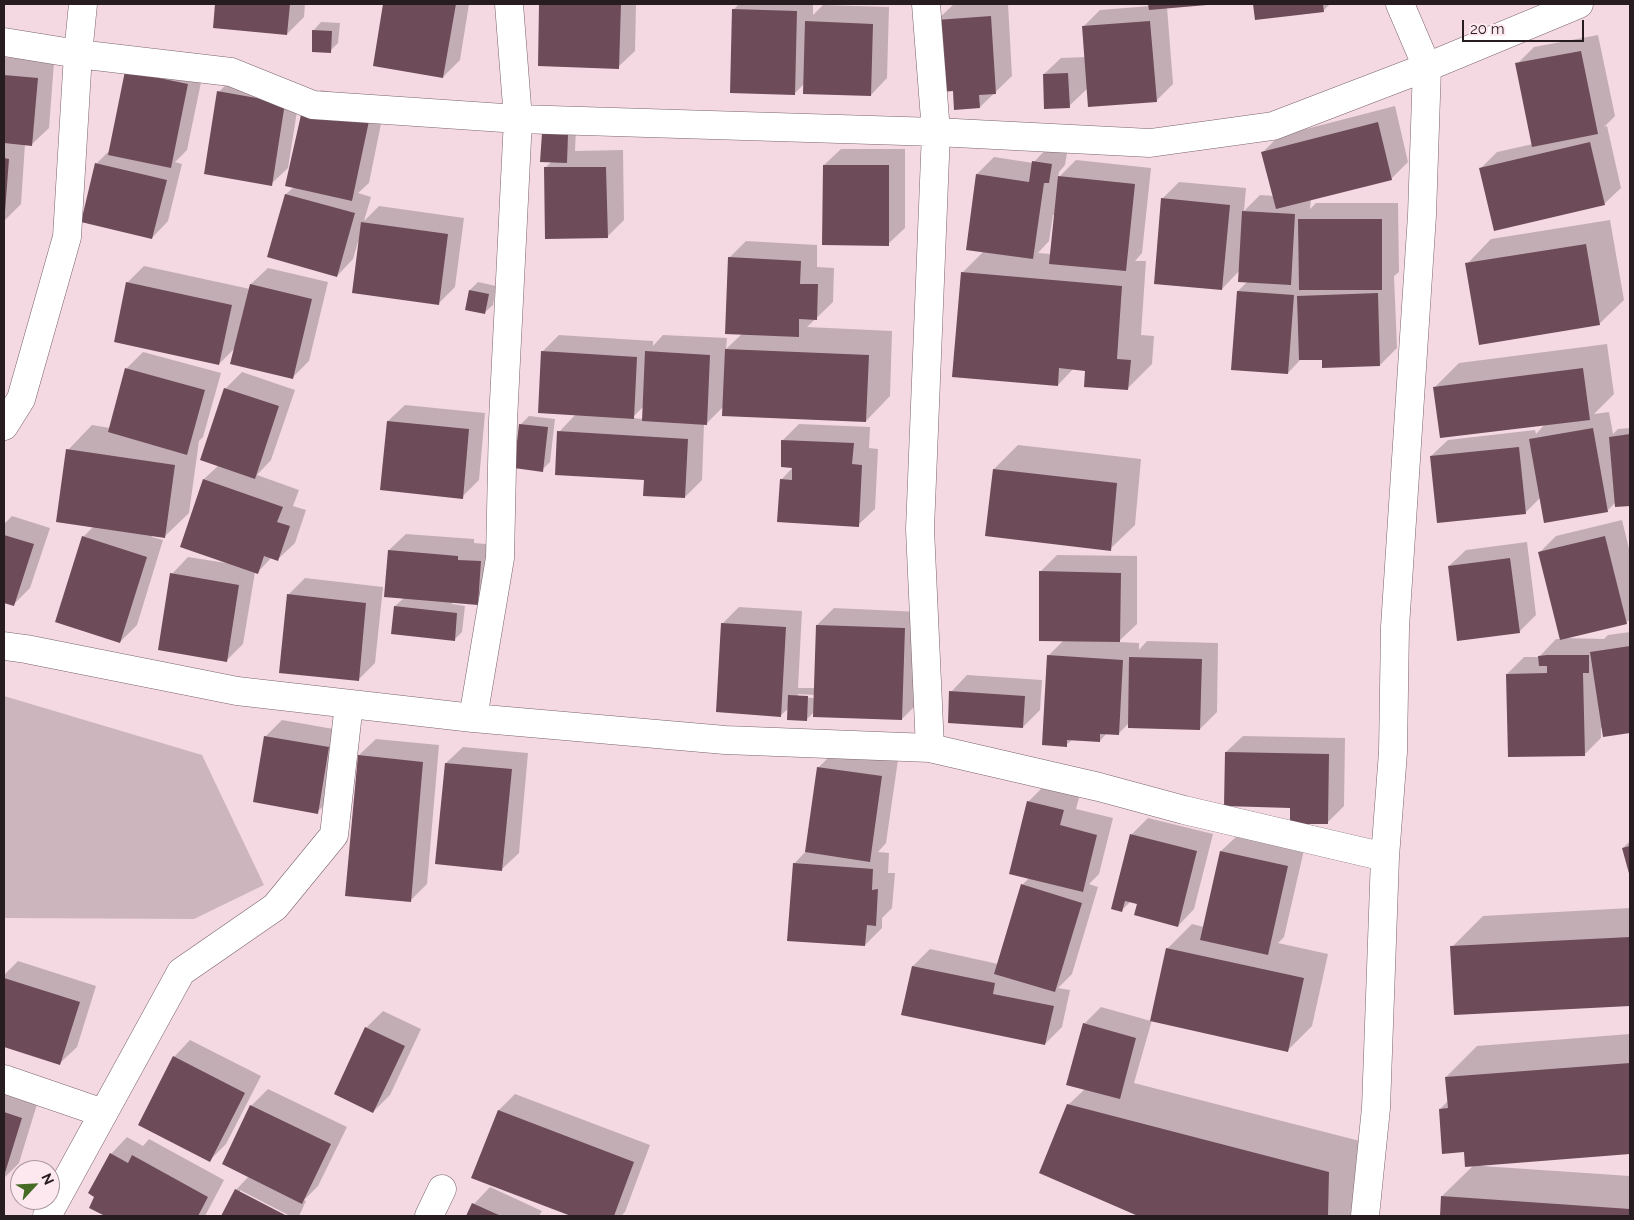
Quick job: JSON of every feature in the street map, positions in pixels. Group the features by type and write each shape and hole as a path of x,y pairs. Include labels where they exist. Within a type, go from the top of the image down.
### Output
{"street":[{"path":"4,426 21,399 67,237 78,54 83,4"},
{"path":"473,718 500,558 503,421 518,119 509,4"},
{"path":"926,4 936,132 920,529 930,748"},
{"path":"1365,1216 1376,1108 1385,857 1393,752 1395,627 1422,215 1427,67 1400,4"},
{"path":"4,42 78,54 231,72 313,105 518,119 936,132 1150,143 1273,126 1427,67 1578,4"},
{"path":"4,646 237,691 473,718 724,740 930,748 1385,857"},
{"path":"47,1216 181,972 275,907 334,835 349,704"},
{"path":"4,1079 103,1113"},
{"path":"429,1216 442,1189"}],"shaded area":[{"path":"4,696 202,755 264,885 194,919 4,918"}],"building":[{"path":"215,4 290,4 287,35 213,28"},
{"path":"383,4 456,4 443,78 373,66"},
{"path":"539,4 621,4 619,69 538,66"},
{"path":"1148,4 1207,4 1207,5 1149,10"},
{"path":"1253,4 1323,4 1324,12 1255,20"},
{"path":"732,9 797,11 795,95 730,93"},
{"path":"991,16 996,94 979,95 980,108 954,110 953,91 941,92 936,20"},
{"path":"805,21 873,24 871,96 803,94"},
{"path":"1150,21 1157,102 1088,107 1082,26"},
{"path":"312,30 332,31 331,53 312,52"},
{"path":"1581,51 1598,134 1532,147 1515,63"},
{"path":"125,71 188,84 171,168 108,155"},
{"path":"1068,73 1070,108 1044,109 1043,74"},
{"path":"4,75 38,78 32,146 4,143"},
{"path":"217,91 285,103 272,186 204,174"},
{"path":"303,106 369,121 352,201 285,186"},
{"path":"1378,122 1392,180 1276,209 1261,152"},
{"path":"542,133 568,135 567,163 540,162"},
{"path":"1590,142 1605,205 1494,231 1479,168"},
{"path":"4,158 9,159 5,212 4,212"},
{"path":"1032,161 1052,164 1049,183 1044,183 1033,259 966,250 976,174 1029,182"},
{"path":"95,163 167,180 152,239 81,222"},
{"path":"823,165 889,165 889,246 822,245"},
{"path":"544,167 606,167 608,238 545,239"},
{"path":"1058,176 1135,184 1126,271 1049,264"},
{"path":"285,194 355,213 337,277 267,257"},
{"path":"1161,198 1230,205 1222,290 1154,284"},
{"path":"1242,211 1295,214 1291,285 1238,282"},
{"path":"1298,219 1382,219 1382,290 1299,290"},
{"path":"361,222 448,234 439,305 352,293"},
{"path":"1586,244 1600,325 1479,345 1465,263"},
{"path":"728,257 801,261 800,284 818,284 817,320 799,319 799,337 725,334"},
{"path":"961,272 1122,286 1117,359 1131,360 1128,390 1084,387 1085,371 1059,368 1058,386 952,377"},
{"path":"126,282 232,305 219,365 114,342"},
{"path":"250,284 312,299 293,379 230,364"},
{"path":"469,290 489,294 485,314 465,310"},
{"path":"1237,291 1294,295 1288,374 1231,370"},
{"path":"1378,293 1380,366 1322,368 1322,360 1299,360 1297,296"},
{"path":"725,349 869,355 866,422 722,416"},
{"path":"541,351 637,357 634,419 538,413"},
{"path":"645,351 710,355 707,425 642,421"},
{"path":"125,368 205,390 187,455 108,432"},
{"path":"1583,368 1590,420 1440,438 1433,387"},
{"path":"224,388 279,406 255,479 200,460"},
{"path":"387,421 469,429 463,499 380,490"},
{"path":"519,424 548,427 543,472 514,468"},
{"path":"1593,428 1608,512 1544,523 1529,439"},
{"path":"557,431 688,439 685,498 643,496 644,480 555,475"},
{"path":"1630,434 1630,506 1615,507 1609,437"},
{"path":"781,440 854,443 852,464 862,465 859,527 777,522 780,479 792,480 792,468 781,467"},
{"path":"1519,447 1526,514 1437,523 1430,456"},
{"path":"66,449 175,465 165,538 56,522"},
{"path":"993,469 1117,483 1111,551 985,536"},
{"path":"203,479 283,507 277,522 290,526 278,561 264,556 258,574 180,547"},
{"path":"4,535 34,544 14,606 4,603"},
{"path":"82,536 147,557 120,643 55,622"},
{"path":"1605,536 1627,624 1560,640 1538,552"},
{"path":"388,550 458,556 458,560 481,561 478,605 384,597"},
{"path":"1510,558 1520,633 1457,641 1448,566"},
{"path":"1039,571 1121,573 1120,642 1039,641"},
{"path":"170,573 239,585 227,662 158,650"},
{"path":"287,594 366,603 359,681 279,673"},
{"path":"394,606 457,613 455,641 391,634"},
{"path":"721,623 786,627 781,717 716,712"},
{"path":"816,625 905,628 902,720 813,717"},
{"path":"1630,646 1630,733 1603,737 1590,652"},
{"path":"1047,655 1123,660 1119,735 1100,734 1100,742 1067,740 1067,747 1042,745"},
{"path":"1589,655 1589,673 1583,673 1585,756 1508,757 1506,674 1547,673 1547,666 1539,666 1538,656"},
{"path":"1129,657 1202,659 1200,730 1128,728"},
{"path":"949,691 1025,696 1023,728 948,723"},
{"path":"788,695 808,696 807,721 787,720"},
{"path":"264,736 329,747 318,814 253,802"},
{"path":"1225,752 1329,754 1328,824 1290,824 1290,808 1224,806"},
{"path":"358,755 423,762 411,902 345,896"},
{"path":"445,763 512,769 502,871 435,864"},
{"path":"817,767 882,776 870,862 805,852"},
{"path":"1027,801 1064,810 1060,825 1097,835 1083,892 1009,874"},
{"path":"1130,834 1197,851 1178,927 1134,915 1137,904 1125,901 1122,912 1111,909"},
{"path":"1630,846 1630,877 1622,848"},
{"path":"1220,851 1288,866 1268,955 1200,940"},
{"path":"793,863 873,869 872,890 878,889 876,926 867,925 865,946 787,941"},
{"path":"1021,884 1082,903 1055,992 994,974"},
{"path":"1630,937 1630,1006 1454,1015 1450,946"},
{"path":"1166,948 1304,978 1288,1052 1150,1021"},
{"path":"912,966 995,983 993,994 1054,1006 1045,1045 901,1015"},
{"path":"4,978 80,1002 60,1065 4,1047"},
{"path":"1083,1023 1136,1038 1120,1099 1066,1085"},
{"path":"365,1027 405,1046 373,1113 334,1094"},
{"path":"173,1056 245,1093 210,1162 138,1125"},
{"path":"1630,1063 1630,1154 1465,1167 1464,1152 1442,1154 1439,1109 1448,1108 1445,1077"},
{"path":"1067,1104 1329,1172 1328,1216 1138,1216 1039,1173"},
{"path":"250,1105 331,1144 302,1204 222,1164"},
{"path":"498,1110 634,1162 614,1216 571,1216 471,1178"},
{"path":"4,1112 22,1118 4,1176"},
{"path":"110,1153 128,1163 132,1155 208,1197 198,1216 105,1216 89,1208 94,1197 88,1193"},
{"path":"235,1189 287,1216 221,1216"},
{"path":"1441,1196 1630,1209 1630,1216 1440,1216"},
{"path":"472,1203 501,1216 466,1216"}]}
